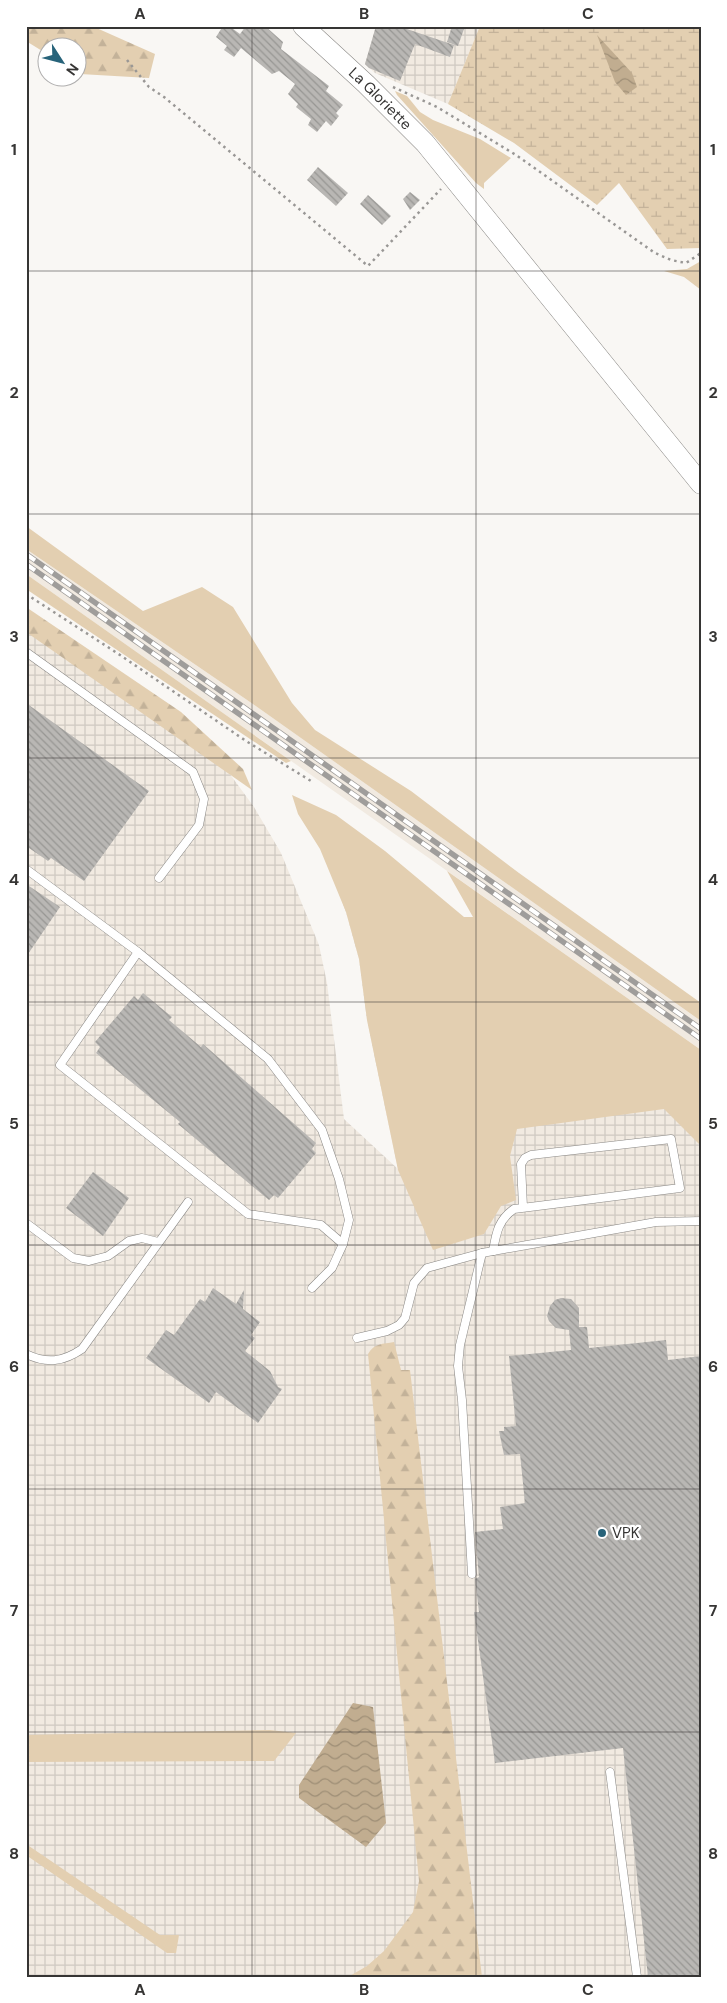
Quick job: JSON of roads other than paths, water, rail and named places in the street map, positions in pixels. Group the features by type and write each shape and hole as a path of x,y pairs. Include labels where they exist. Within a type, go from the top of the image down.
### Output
{"street":[{"name":"La Gloriette","path":"303,26 366,84 412,130 453,177 701,484"}],"lane":[{"path":"26,652 193,772 204,799 198,824 159,878"},
{"path":"26,869 138,952 268,1060 322,1130 339,1179 349,1220 343,1244 332,1268 312,1288"},
{"path":"138,952 60,1065 248,1214 321,1225 343,1244"},
{"path":"492,1252 496,1230 500,1223 510,1212 523,1207 680,1188 671,1139 531,1154 521,1164 523,1207"},
{"path":"26,1354 34,1358 52,1361 69,1358 82,1349 188,1202"},
{"path":"357,1338 387,1331 399,1325 405,1318 414,1283 427,1268 482,1253 656,1222 701,1221"},
{"path":"26,1223 73,1258 89,1261 108,1256 129,1241 142,1238 158,1242"},
{"path":"472,1574 462,1400 458,1366 460,1346 482,1253"},
{"path":"610,1772 637,1977"}],"water":[{"path":"597,35 632,73 637,87 626,95 615,82"},
{"path":"353,1703 373,1707 386,1823 366,1847 299,1798 299,1785"}],"railway":[{"path":"26,554 701,1029"},
{"path":"26,564 701,1039"}],"place":[{"name":"VPK","path":"602,1533"}]}
